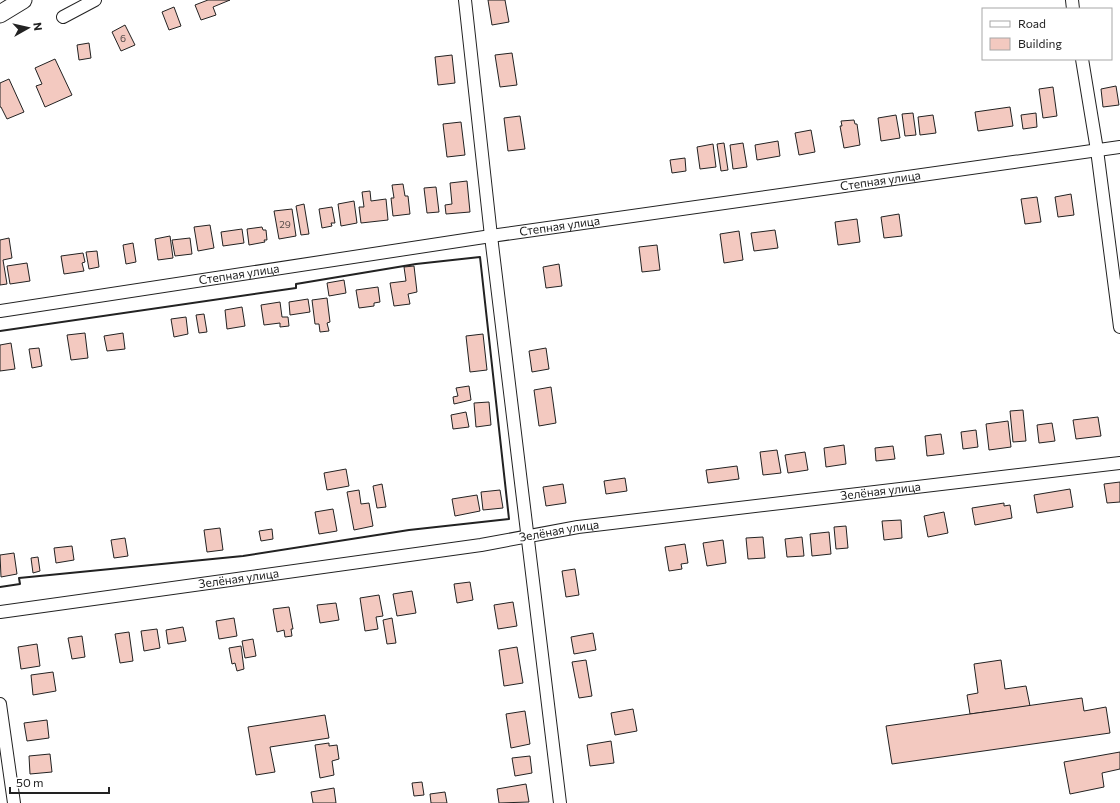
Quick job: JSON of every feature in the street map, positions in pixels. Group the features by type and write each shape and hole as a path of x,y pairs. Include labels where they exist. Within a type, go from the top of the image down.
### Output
{"main road":[{"path":"0,14 23,0"}],"street":[{"path":"63,17 95,0"},
{"path":"465,0 491,236 560,803"},
{"path":"1082,60 1098,150 1120,327"},
{"name":"Степная улица","path":"0,311 491,236 1120,147"},
{"name":"Зелёная улица","path":"0,612 481,545 586,526 1120,463"},
{"path":"0,704 14,803"}],"building":[{"path":"208,0 230,0 213,7 216,15 201,20 195,5"},
{"path":"488,0 505,0 509,22 492,25"},
{"path":"174,7 181,26 169,30 162,12"},
{"path":"125,25 135,45 121,51 112,32"},
{"path":"89,43 91,58 79,60 77,45"},
{"path":"512,53 517,85 500,87 495,55"},
{"path":"452,55 455,83 438,85 435,57"},
{"path":"55,59 72,95 45,107 36,86 42,84 35,68"},
{"path":"9,79 24,112 7,119 0,107 0,83"},
{"path":"1116,86 1119,105 1103,107 1101,89"},
{"path":"1053,87 1057,116 1043,118 1039,89"},
{"path":"1010,107 1013,126 978,131 975,112"},
{"path":"913,113 916,135 905,136 902,114"},
{"path":"1036,113 1037,127 1023,129 1021,115"},
{"path":"896,115 900,138 881,141 878,118"},
{"path":"933,115 936,133 920,135 918,117"},
{"path":"520,116 525,149 508,151 504,118"},
{"path":"854,120 855,124 857,124 860,145 844,148 840,126 842,126 841,121"},
{"path":"461,122 465,155 447,157 443,124"},
{"path":"811,130 815,152 799,155 795,133"},
{"path":"778,141 780,156 757,160 755,145"},
{"path":"724,143 728,170 721,171 717,144"},
{"path":"743,143 747,167 733,169 730,145"},
{"path":"713,144 716,167 700,169 697,147"},
{"path":"685,158 686,171 672,173 670,160"},
{"path":"467,181 470,212 446,214 445,205 452,204 450,183"},
{"path":"403,184 405,196 408,196 410,214 393,216 391,198 394,198 392,185"},
{"path":"436,187 439,212 427,213 424,188"},
{"path":"370,191 371,201 386,199 388,220 361,223 359,207 364,207 362,192"},
{"path":"1071,194 1074,215 1058,217 1055,197"},
{"path":"1037,197 1041,222 1025,224 1021,199"},
{"path":"354,201 357,223 341,226 338,204"},
{"path":"304,204 309,234 301,235 296,206"},
{"path":"332,207 335,223 331,223 332,226 322,228 319,209"},
{"path":"292,209 296,236 279,239 274,211"},
{"path":"899,214 902,236 884,238 881,217"},
{"path":"857,219 860,242 838,245 835,222"},
{"path":"210,225 214,248 198,251 194,227"},
{"path":"262,227 263,230 266,230 267,240 264,240 265,242 249,245 247,229"},
{"path":"242,229 244,243 223,246 221,232"},
{"path":"775,230 778,248 754,251 751,233"},
{"path":"739,231 743,260 724,263 720,234"},
{"path":"170,236 173,258 158,260 155,239"},
{"path":"9,238 12,258 3,260 7,284 0,285 0,240"},
{"path":"190,238 192,254 175,256 172,240"},
{"path":"133,243 136,262 126,264 123,245"},
{"path":"657,245 660,270 642,272 639,247"},
{"path":"97,251 99,267 89,269 86,252"},
{"path":"83,253 85,262 82,263 84,271 64,274 61,256"},
{"path":"27,263 30,281 10,284 7,266"},
{"path":"559,264 562,286 546,288 543,267"},
{"path":"414,266 417,292 408,294 410,304 394,306 390,283 406,281 404,267"},
{"path":"344,280 346,293 329,296 327,283"},
{"path":"378,287 380,302 374,303 374,306 359,308 356,290"},
{"path":"327,298 330,322 327,323 329,331 320,332 319,324 315,324 312,300"},
{"path":"308,299 310,312 290,315 289,302"},
{"path":"280,302 282,317 288,317 289,326 280,327 280,323 264,325 261,305"},
{"path":"242,307 245,326 227,329 225,310"},
{"path":"204,314 207,332 199,333 196,315"},
{"path":"186,317 188,334 174,337 171,319"},
{"path":"85,333 88,358 71,360 67,335"},
{"path":"123,333 125,349 107,351 104,336"},
{"path":"483,334 487,370 470,372 466,336"},
{"path":"11,343 15,369 0,371 0,345"},
{"path":"39,348 42,366 32,368 29,349"},
{"path":"546,348 549,369 532,372 529,351"},
{"path":"469,386 471,400 454,404 453,397 458,396 456,388"},
{"path":"551,387 556,423 539,426 534,390"},
{"path":"489,402 491,425 476,427 474,403"},
{"path":"1023,410 1026,441 1013,442 1010,411"},
{"path":"466,412 469,427 453,429 451,415"},
{"path":"1098,417 1101,436 1076,439 1073,420"},
{"path":"1008,421 1011,447 989,450 986,424"},
{"path":"1052,423 1055,441 1039,443 1037,425"},
{"path":"976,430 978,447 963,449 961,432"},
{"path":"941,434 944,454 927,456 925,436"},
{"path":"844,445 846,464 826,467 824,448"},
{"path":"893,446 895,459 876,461 875,448"},
{"path":"777,450 781,473 763,475 760,452"},
{"path":"805,452 808,470 788,473 785,455"},
{"path":"737,466 739,479 708,483 706,470"},
{"path":"346,469 349,486 327,490 324,473"},
{"path":"625,478 627,491 606,494 604,481"},
{"path":"1120,482 1120,502 1107,503 1104,484"},
{"path":"382,484 386,507 377,508 373,486"},
{"path":"563,484 566,503 546,506 543,487"},
{"path":"1070,489 1073,507 1037,513 1034,495"},
{"path":"359,490 361,504 369,503 373,526 354,530 347,492"},
{"path":"500,490 503,508 483,510 481,492"},
{"path":"477,495 480,511 455,516 452,499"},
{"path":"1004,503 1004,506 1010,505 1012,518 975,525 972,508"},
{"path":"333,509 337,531 319,534 315,512"},
{"path":"944,512 948,533 928,537 924,516"},
{"path":"901,520 902,538 884,540 882,521"},
{"path":"846,526 848,548 836,549 834,527"},
{"path":"220,528 223,550 207,552 204,530"},
{"path":"272,529 273,539 261,541 259,531"},
{"path":"829,532 831,554 812,556 810,534"},
{"path":"763,537 765,558 748,559 746,538"},
{"path":"802,537 804,556 787,557 785,539"},
{"path":"125,538 128,556 114,558 111,540"},
{"path":"723,540 726,563 707,566 703,543"},
{"path":"685,544 688,563 681,564 682,569 669,571 665,547"},
{"path":"72,546 74,560 56,563 54,548"},
{"path":"14,553 17,574 1,577 0,555"},
{"path":"38,557 40,571 33,573 31,558"},
{"path":"575,569 579,595 566,597 562,571"},
{"path":"470,582 473,600 457,603 454,584"},
{"path":"412,591 416,613 397,616 393,594"},
{"path":"379,595 383,616 376,617 378,629 365,631 360,598"},
{"path":"513,602 517,626 498,629 494,605"},
{"path":"336,603 339,620 320,623 317,605"},
{"path":"289,607 293,629 291,629 292,636 285,637 284,630 277,632 273,609"},
{"path":"234,618 237,636 219,639 216,621"},
{"path":"392,618 396,643 387,644 383,620"},
{"path":"183,627 186,641 168,644 166,630"},
{"path":"157,629 160,648 144,651 141,631"},
{"path":"129,632 133,661 120,663 115,634"},
{"path":"593,633 596,650 574,654 571,637"},
{"path":"82,636 85,657 72,659 68,638"},
{"path":"253,639 256,656 245,658 242,641"},
{"path":"37,644 40,666 21,669 18,647"},
{"path":"241,646 244,669 237,671 235,663 232,664 229,648"},
{"path":"517,647 523,683 504,686 499,650"},
{"path":"586,660 592,696 579,698 572,662"},
{"path":"1001,660 1005,689 1026,686 1030,706 970,714 967,695 978,693 974,664"},
{"path":"53,672 56,691 33,695 31,675"},
{"path":"1082,698 1084,711 1106,707 1110,733 892,764 886,726"},
{"path":"633,709 637,731 615,735 611,713"},
{"path":"525,711 530,744 511,748 506,714"},
{"path":"325,715 329,738 270,747 275,772 256,775 248,727"},
{"path":"47,720 49,738 27,741 24,723"},
{"path":"611,741 614,763 590,766 587,745"},
{"path":"329,743 329,746 337,745 339,759 332,761 334,775 320,778 315,745"},
{"path":"1120,752 1120,769 1102,773 1104,787 1070,794 1064,762"},
{"path":"50,754 52,772 30,774 29,756"},
{"path":"530,756 532,773 515,776 512,758"},
{"path":"422,782 424,795 414,796 412,783"},
{"path":"526,784 529,802 499,803 497,789"},
{"path":"334,788 336,803 313,803 311,792"},
{"path":"445,792 447,803 431,803 430,794"}],"wall":[{"path":"0,331 296,288 296,284 416,264 480,257 509,519 409,530 243,556 19,578 20,584 0,587"}]}
